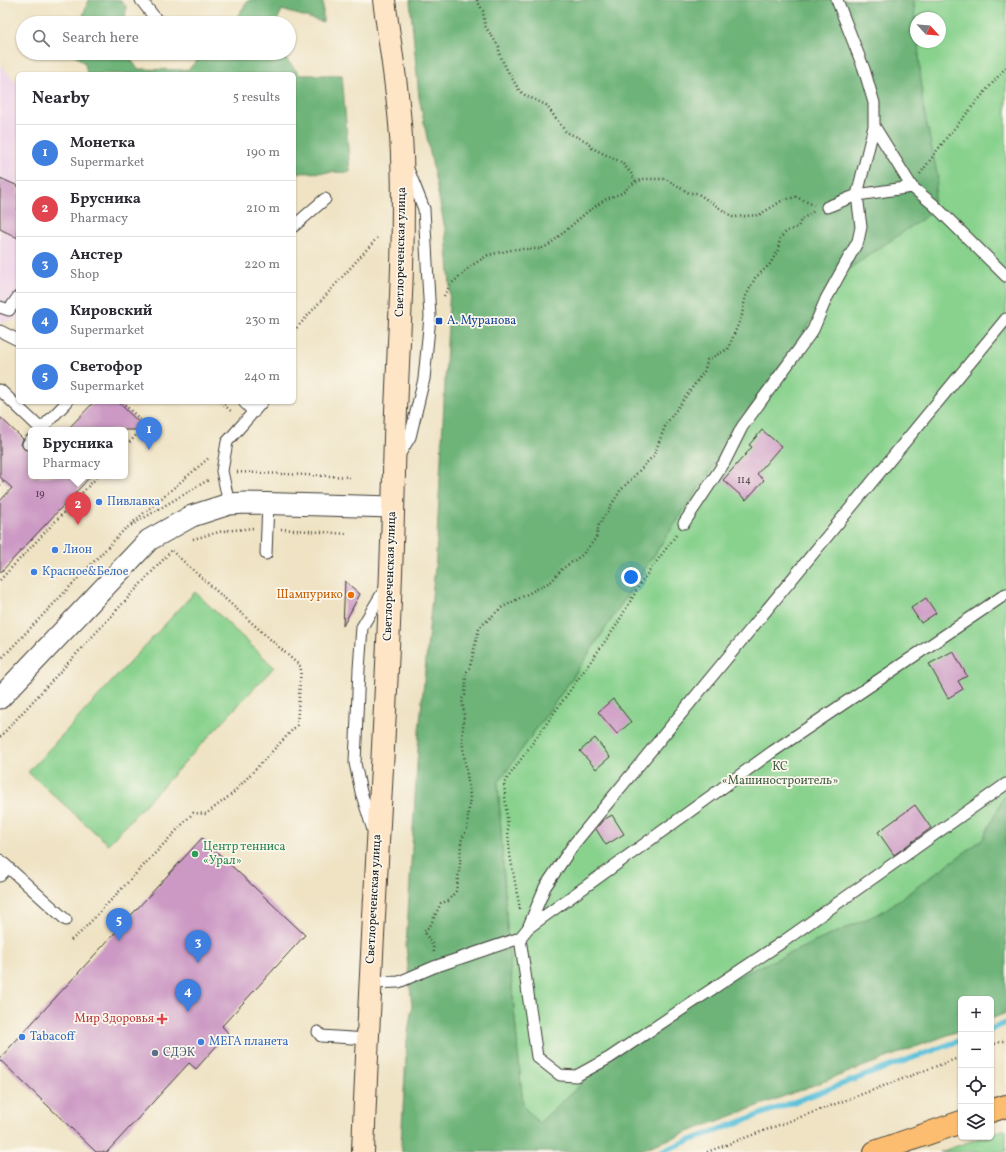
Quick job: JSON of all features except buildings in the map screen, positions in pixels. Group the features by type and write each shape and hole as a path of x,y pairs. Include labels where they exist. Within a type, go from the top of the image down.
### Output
{"main road":[{"name":"Светлореченская улица","path":"363,1152 367,1039 391,578 392,507 404,237 400,118 384,0"},
{"path":"994,1111 1006,1106"},
{"path":"875,1152 958,1123"}],"street":[{"path":"0,698 149,540 192,516 229,504 268,503 392,507"}],"lane":[{"path":"141,0 154,16"},
{"path":"684,523 724,463 742,427 813,330 826,299 858,241 861,227 857,195 874,126 874,103 864,68 837,0"},
{"path":"874,126 912,187 933,204 1006,276"},
{"path":"394,465 410,437 422,386 430,317 424,209 402,154"},
{"path":"823,207 857,195 912,187"},
{"path":"296,224 325,199"},
{"path":"0,307 9,310 16,300"},
{"path":"528,928 545,887 574,844 1006,319"},
{"path":"0,331 16,339"},
{"path":"0,390 38,427"},
{"path":"44,427 65,404"},
{"path":"246,404 254,412"},
{"path":"229,504 222,471 227,442 260,404"},
{"path":"266,554 268,503"},
{"path":"371,983 399,982 436,966 520,938 528,928 765,757 1006,594"},
{"path":"520,938 537,1057 560,1075 576,1076 608,1058 784,941 1006,784"},
{"path":"0,876 4,864 66,920"},
{"path":"318,1032 321,1036 367,1039"}],"path":[{"path":"477,0 483,11 485,26 499,47 499,53 513,83 525,95 550,108 566,132 586,141 592,148 621,162 631,173 636,182"},
{"path":"912,187 947,137 1006,67"},
{"path":"443,299 450,285 471,266 488,255 516,249 541,248 549,245 587,212 606,199 622,193 636,182 643,179 666,179 689,193 697,193 733,217 758,215 783,200 796,197 823,207"},
{"path":"436,966 433,946 424,931 430,926 441,903 448,900 456,891 460,866 461,841 467,829 470,796 462,740 464,713 462,699 465,695 466,673 470,667 479,628 502,608 552,582 562,569 582,555 596,538 599,524 620,490 654,455 666,424 705,370 707,360 728,349 742,315 745,298 755,278 770,264 778,250 780,238 787,231 798,227 801,220 823,207"},
{"path":"296,329 376,238"},
{"path":"124,404 146,425 128,444"},
{"path":"125,529 227,442"},
{"path":"0,580 95,479"},
{"path":"0,485 4,481"},
{"path":"528,928 519,906 510,855 504,783 616,626 642,581 684,523"},
{"path":"190,540 223,531 246,527 348,534"},
{"path":"0,737 172,551 178,547"},
{"path":"71,940 80,933 193,813 206,814 232,794 297,725 301,667 172,551"},
{"path":"994,1044 1006,1040"},
{"path":"707,1152 958,1058"}],"shaded area":[{"path":"0,64 16,82 16,319 0,323"}],"green space":[{"path":"88,0 120,0 126,6 125,16 83,16"},
{"path":"249,0 323,0 323,22 282,10 279,16 237,16"},
{"path":"410,0 914,0 915,12 910,12 910,48 918,48 923,105 938,178 931,213 840,275 808,326 737,427 716,462 573,677 498,783 508,943 523,1106 539,1123 609,1058 714,987 882,912 983,839 1006,792 1006,1013 994,1018 994,996 958,996 958,1031 635,1152 402,1152 401,1143 407,1040 412,1006 406,946 419,732 436,556 450,285 446,234 419,97"},
{"name":"КС «Машиностроитель»","path":"824,0 1006,0 1006,895 560,1147 523,1106 508,943 498,783 573,677 716,462 737,427 808,326 832,277"},
{"path":"81,60 131,60 138,69 188,70 197,60 287,60 300,75 342,75 350,172 296,173 296,72 87,72 85,64"},
{"path":"195,592 274,667 108,844 28,772"},
{"path":"1006,1129 1006,1152 940,1152 974,1140 994,1140 994,1133"}],"waterway":[{"path":"994,1028 1006,1023"},
{"path":"659,1152 958,1041"}],"place":[{"name":"А. Муранова","path":"439,321"},
{"name":"Монетка","path":"149,450"},
{"name":"Пивлавка","path":"99,502"},
{"name":"Брусника","path":"78,525"},
{"name":"Лион","path":"55,550"},
{"name":"Красное&Белое","path":"34,572"},
{"name":"Шампурико","path":"351,595"},
{"name":"Центр тенниса «Урал»","path":"195,854"},
{"name":"Светофор","path":"119,941"},
{"name":"Анстер","path":"198,963"},
{"name":"Кировский","path":"188,1012"},
{"name":"Мир Здоровья","path":"162,1019"},
{"name":"Tabacoff","path":"22,1037"},
{"name":"МЕГА планета","path":"201,1042"},
{"name":"СДЭК","path":"155,1053"}]}
